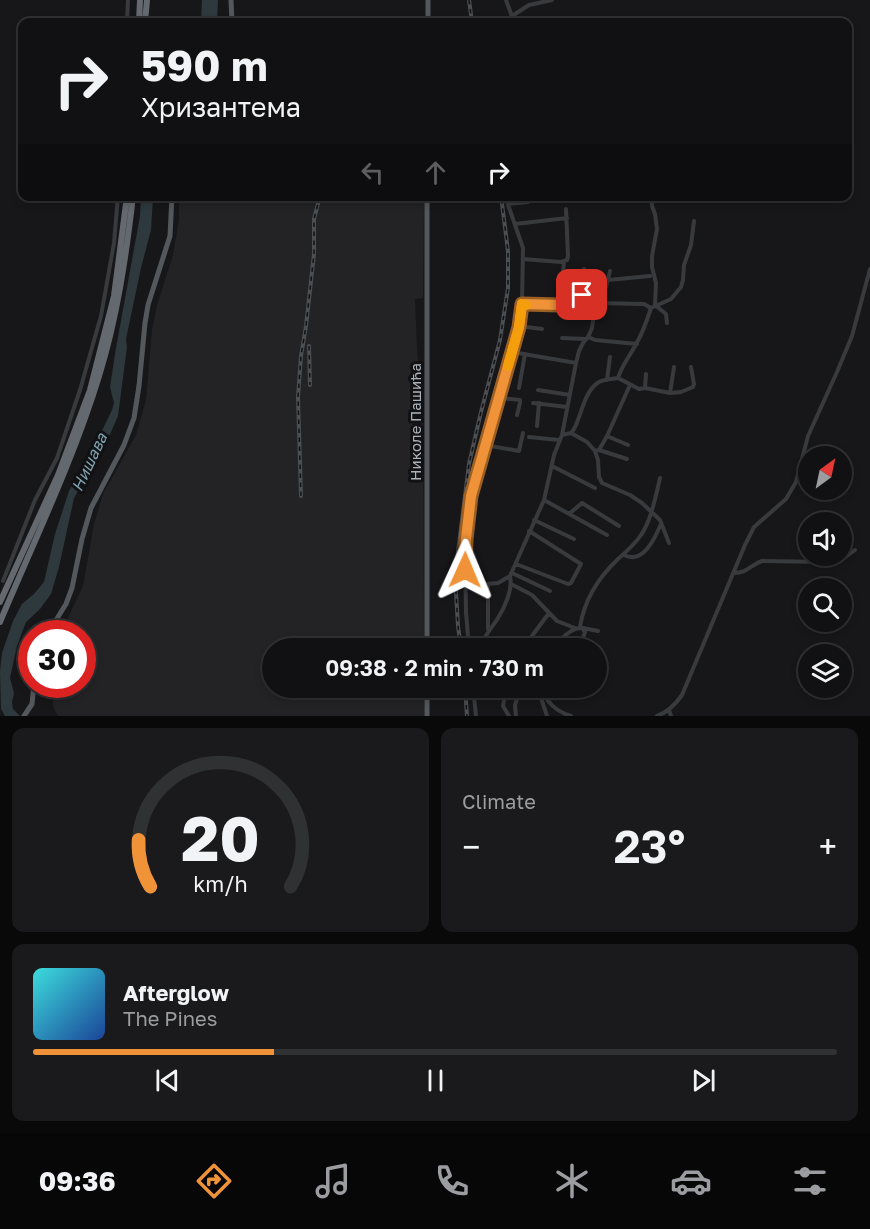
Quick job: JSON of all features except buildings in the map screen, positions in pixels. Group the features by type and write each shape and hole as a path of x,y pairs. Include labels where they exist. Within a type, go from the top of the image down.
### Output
{"highway":[{"path":"139,18 140,0"},
{"path":"145,18 147,0"},
{"path":"0,603 58,475 90,390 114,296 127,201"},
{"path":"0,622 70,460 100,375 123,278 132,201"}],"main road":[{"path":"231,0 232,18"},
{"path":"428,0 428,18"},
{"path":"56,620 72,588 91,508 124,445 134,418 140,386 147,314 170,236 172,201"},
{"name":"Николе Пашића","path":"427,201 427,638"},
{"path":"26,714 33,698"},
{"path":"427,698 427,716"}],"street":[{"path":"127,18 128,0"},
{"path":"506,0 512,16 528,3 552,0"},
{"path":"3,582 35,500 57,458 80,390 101,316 114,243 118,201"},
{"path":"468,638 465,586 466,539 470,506 519,326 522,304 523,248 507,201"},
{"path":"618,378 627,358 637,344 653,307 656,283 652,256 657,229 652,201"},
{"path":"508,204 528,202"},
{"path":"562,281 564,262 568,256 566,209"},
{"path":"514,224 567,218"},
{"path":"653,307 671,299 681,287 694,221"},
{"path":"523,259 564,262"},
{"path":"583,295 584,269"},
{"path":"657,716 669,710 677,702 687,685 754,527 786,499 796,482 808,436 852,336 870,269"},
{"path":"522,304 561,305 583,295 597,294 606,287 610,271"},
{"path":"608,280 650,276"},
{"path":"465,586 501,582 511,574 516,564 544,500 562,435 579,351 592,328 597,294"},
{"path":"596,303 644,304 666,314 666,323"},
{"path":"519,326 542,329"},
{"path":"562,338 587,338 637,344"},
{"path":"512,352 576,363"},
{"path":"519,388 525,354"},
{"path":"607,380 610,357"},
{"path":"670,393 674,367"},
{"path":"571,433 577,424 588,395 601,381 618,378 640,390 645,388 670,393 681,392 693,387 691,367"},
{"path":"645,388 646,374"},
{"path":"630,385 607,436 597,451 599,477 605,485 637,499 656,516 669,543"},
{"path":"538,390 570,395"},
{"path":"499,398 520,400 517,415"},
{"path":"533,403 567,407"},
{"path":"537,426 539,403"},
{"path":"485,445 519,452 524,433"},
{"path":"562,435 571,433 597,451 627,459"},
{"path":"607,436 628,444"},
{"path":"529,437 559,440"},
{"path":"552,466 595,488"},
{"path":"565,638 579,628 582,612 591,593 607,571 642,535 660,478"},
{"path":"544,500 607,535"},
{"path":"569,514 582,503 619,526"},
{"path":"534,520 574,539"},
{"path":"624,555 630,558 640,555 648,548 661,524"},
{"path":"516,564 570,584 581,564 529,531"},
{"path":"734,573 746,572 755,563 762,561 839,560 855,550"},
{"path":"485,638 503,609 511,584 511,574"},
{"path":"511,574 550,591"},
{"path":"511,584 529,594 560,622 598,631"},
{"path":"488,585 489,630"},
{"path":"530,638 549,613"},
{"path":"579,628 585,632 584,638"},
{"path":"474,698 476,716"},
{"path":"504,698 503,706 510,716"},
{"path":"516,716 515,705 517,698"},
{"path":"541,698 547,716"},
{"path":"547,698 560,712 571,716"},
{"path":"669,710 671,716"}],"shaded area":[{"path":"179,201 424,201 423,298 415,299 420,385 423,391 424,638 262,638 262,698 424,698 424,716 58,716 54,709 52,698 96,698 96,620 67,620 83,586 94,524 103,494 136,435 146,400 152,330 157,305 173,255 179,220"}],"water":[{"path":"202,0 218,0 217,18 201,18"},
{"name":"Нишава","path":"141,201 153,201 151,230 126,339 127,347 118,416 107,441 74,498 51,594 28,620 18,620 18,643 10,678 14,693 13,709 20,716 5,716 1,709 2,653 13,621 22,604 44,582 55,534 69,491 112,410 114,403 110,387"}],"railway":[{"path":"469,0 471,18"},
{"path":"301,496 298,397 314,254 314,219 319,201"},
{"path":"460,638 455,576 469,464 500,340 508,288 508,251 502,201"},
{"path":"309,346 310,385"},
{"path":"466,698 467,716"}],"slow traffic":[{"path":"508,366 519,327 522,304 526,305"}],"route":[{"path":"465,570 471,496 519,327 522,304 561,305 582,295"}]}
